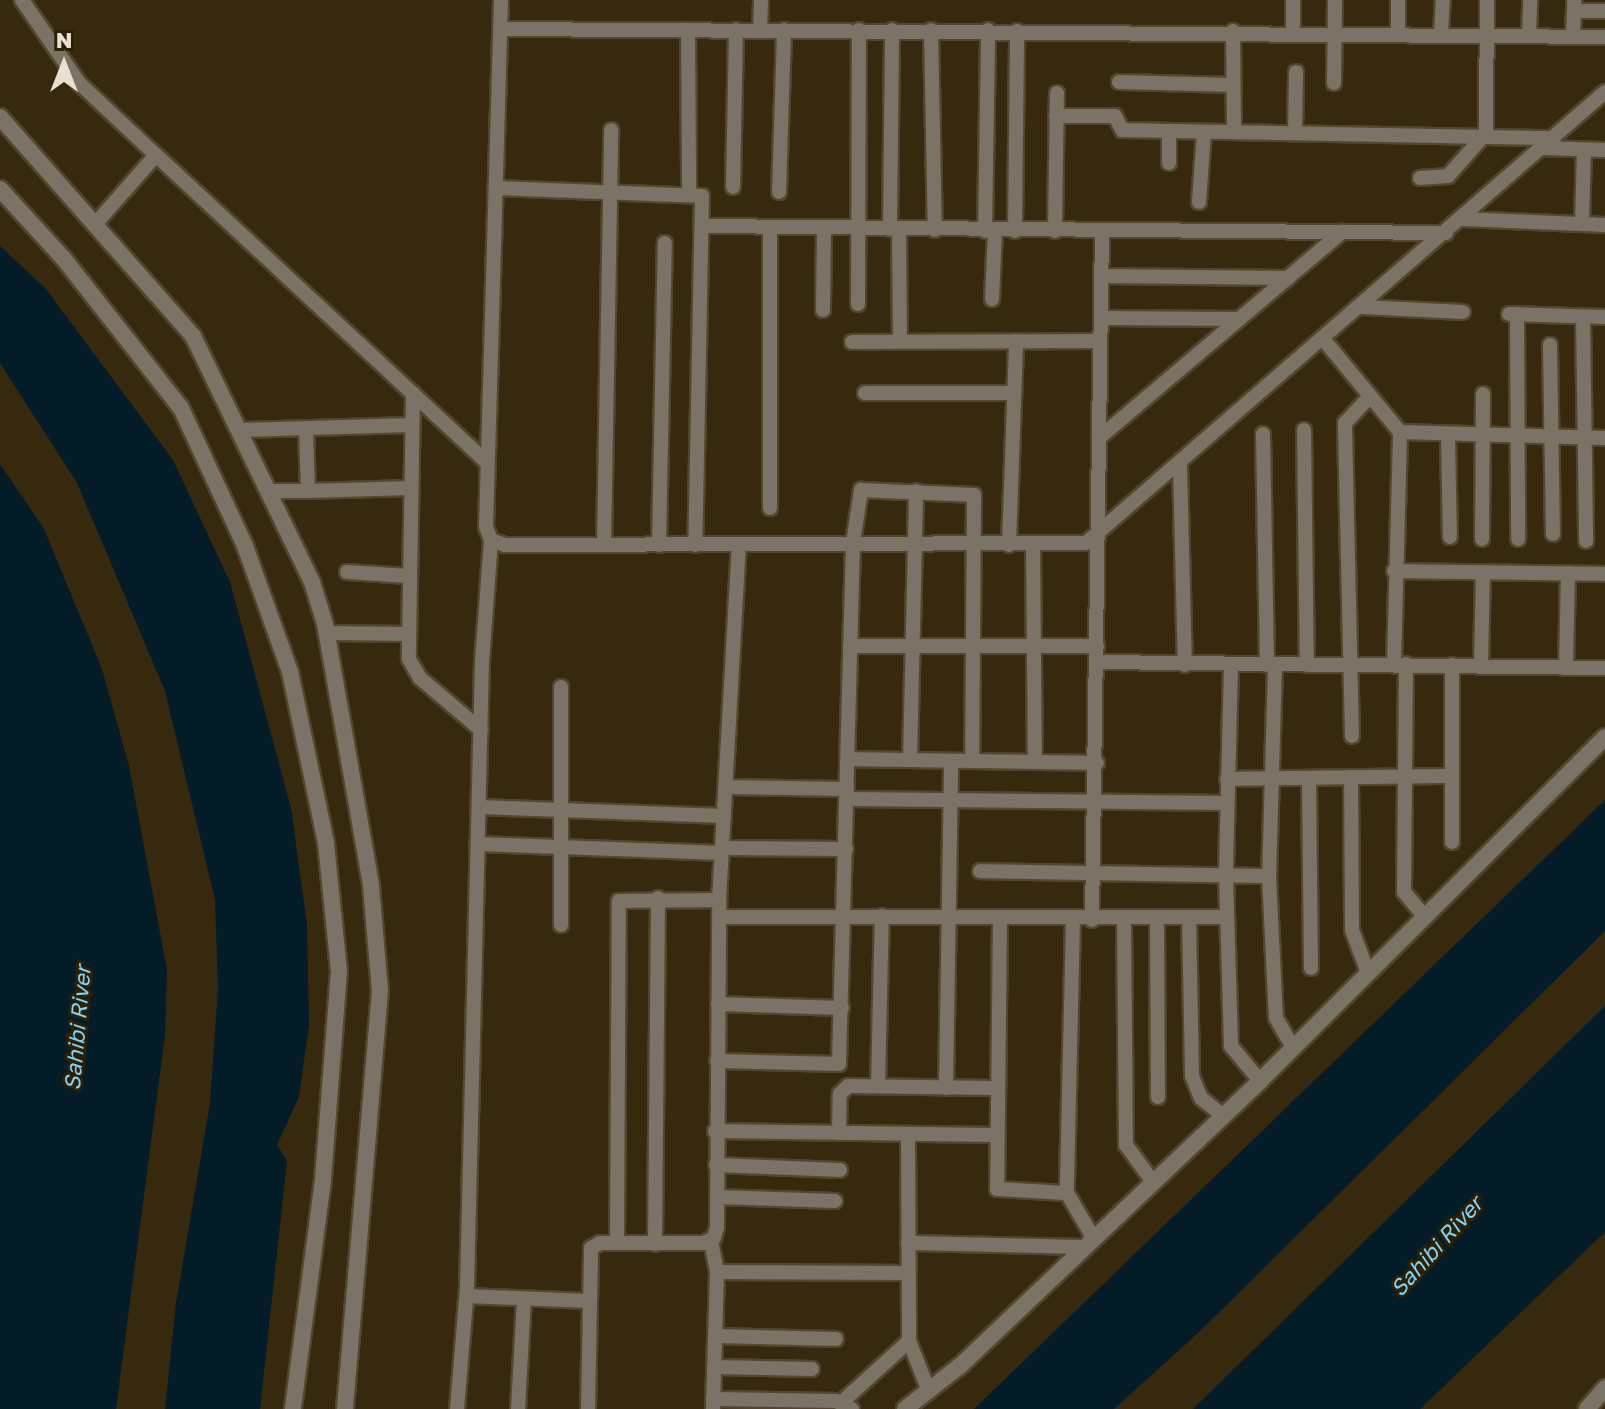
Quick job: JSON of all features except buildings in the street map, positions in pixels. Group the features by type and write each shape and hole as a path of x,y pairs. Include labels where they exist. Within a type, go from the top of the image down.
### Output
{"street":[{"path":"22,0 79,83 487,463"},
{"path":"457,1409 467,1296 481,730 491,540 486,527 487,463 501,0"},
{"path":"760,30 761,0"},
{"path":"1293,0 1293,32"},
{"path":"1334,83 1335,0"},
{"path":"1398,0 1398,33"},
{"path":"1441,34 1443,0"},
{"path":"1420,178 1448,176 1479,147 1486,133 1487,0"},
{"path":"1529,36 1530,0"},
{"path":"1573,37 1574,5 1605,11"},
{"path":"500,29 1233,31 1605,37"},
{"path":"688,30 689,193"},
{"path":"733,187 736,30"},
{"path":"779,192 784,30"},
{"path":"858,304 859,30"},
{"path":"892,30 894,229 900,341"},
{"path":"931,30 935,230"},
{"path":"988,30 992,299"},
{"path":"1015,231 1017,31"},
{"path":"1233,31 1234,132"},
{"path":"1295,132 1296,72"},
{"path":"1119,82 1233,85"},
{"path":"491,540 505,545 1081,544 1098,537 1605,92"},
{"path":"1055,231 1057,93"},
{"path":"1056,116 1115,116 1122,130 1486,133 1554,138"},
{"path":"0,117 181,319 241,430 312,582 327,633 371,886 380,980 345,1409"},
{"path":"604,545 611,130"},
{"path":"1169,132 1169,163"},
{"path":"1199,202 1204,133"},
{"path":"1542,148 1605,150"},
{"path":"1582,224 1584,150"},
{"path":"97,222 156,155"},
{"path":"496,188 689,193 702,196 695,545"},
{"path":"0,189 64,259 181,408 245,546 290,672 322,819 339,971 323,1180 293,1409"},
{"path":"1462,219 1605,225"},
{"path":"702,226 1446,233"},
{"path":"770,227 770,508"},
{"path":"823,310 824,228"},
{"path":"1092,920 1097,763 1102,231"},
{"path":"1099,438 1342,232"},
{"path":"659,545 665,243"},
{"path":"1101,276 1288,278"},
{"path":"1362,307 1463,312"},
{"path":"1518,539 1512,314 1605,317"},
{"path":"1583,317 1586,541"},
{"path":"1101,318 1239,319"},
{"path":"1324,340 1400,432 1482,438 1605,438"},
{"path":"1009,545 1016,341"},
{"path":"852,342 1100,341"},
{"path":"1550,345 1553,534"},
{"path":"413,393 408,576 409,634 414,671 481,730"},
{"path":"865,393 1014,393"},
{"path":"1482,539 1483,394"},
{"path":"1352,736 1353,664 1345,423 1369,397"},
{"path":"241,430 412,425"},
{"path":"306,428 308,491"},
{"path":"1304,430 1307,665"},
{"path":"1400,432 1394,571 1405,777 1404,892 1425,917"},
{"path":"1263,434 1274,779 1269,876 1276,1018 1293,1047"},
{"path":"1448,437 1450,537"},
{"path":"1180,466 1185,665"},
{"path":"269,491 411,488"},
{"path":"717,1061 839,1064 853,543 858,491 973,493 972,761"},
{"path":"910,760 916,491"},
{"path":"739,545 719,900 715,1131 717,1197 711,1241 717,1272 713,1404 847,1406 909,1341"},
{"path":"1033,545 1035,762"},
{"path":"1394,571 1605,574"},
{"path":"347,572 408,576"},
{"path":"1481,665 1483,572"},
{"path":"1566,668 1568,573"},
{"path":"327,633 409,634"},
{"path":"850,646 1097,646"},
{"path":"1097,662 1605,668"},
{"path":"1231,665 1226,803 1231,1046 1260,1081"},
{"path":"1452,665 1452,842"},
{"path":"561,687 561,925"},
{"path":"905,1409 1090,1243 1260,1081 1605,737"},
{"path":"848,759 1097,763"},
{"path":"946,1088 951,761"},
{"path":"1227,779 1452,776"},
{"path":"1351,777 1352,930 1368,973"},
{"path":"1309,778 1311,968"},
{"path":"726,787 950,801 1226,803"},
{"path":"479,807 724,816"},
{"path":"478,844 722,851 846,849"},
{"path":"980,871 1269,876"},
{"path":"617,1243 618,904 624,897 719,900"},
{"path":"655,1244 658,898"},
{"path":"878,1086 882,916"},
{"path":"719,917 1092,920 1227,917"},
{"path":"1189,917 1192,1076 1201,1098 1223,1116"},
{"path":"1000,918 994,1088 999,1191 1067,1193"},
{"path":"1157,918 1158,1097"},
{"path":"1073,919 1067,1193 1090,1243"},
{"path":"1124,919 1126,1145 1153,1182"},
{"path":"718,1004 842,1008"},
{"path":"839,1133 843,1088 994,1088"},
{"path":"715,1131 994,1135"},
{"path":"908,1134 909,1341 928,1389"},
{"path":"716,1165 840,1170"},
{"path":"717,1197 835,1201"},
{"path":"588,1409 589,1251 600,1243 711,1241"},
{"path":"908,1243 1090,1243"},
{"path":"717,1272 908,1273"},
{"path":"467,1296 588,1301"},
{"path":"518,1409 524,1299"},
{"path":"716,1336 836,1339"},
{"path":"714,1367 812,1369"},
{"path":"1587,1409 1605,1388"}],"water":[{"path":"0,246 46,289 173,460 230,582 291,808 307,924 309,1025 299,1097 277,1145 287,1161 260,1409 165,1409 176,1303 210,1103 218,989 215,900 165,691 77,483 0,363"},
{"name":"Sahibi River","path":"0,464 44,529 102,669 129,766 167,970 165,1035 116,1409 0,1409"},
{"path":"1605,800 1605,931 1198,1333 1114,1409 974,1409"},
{"name":"Sahibi River","path":"1605,1006 1605,1232 1420,1409 1193,1409"}]}
